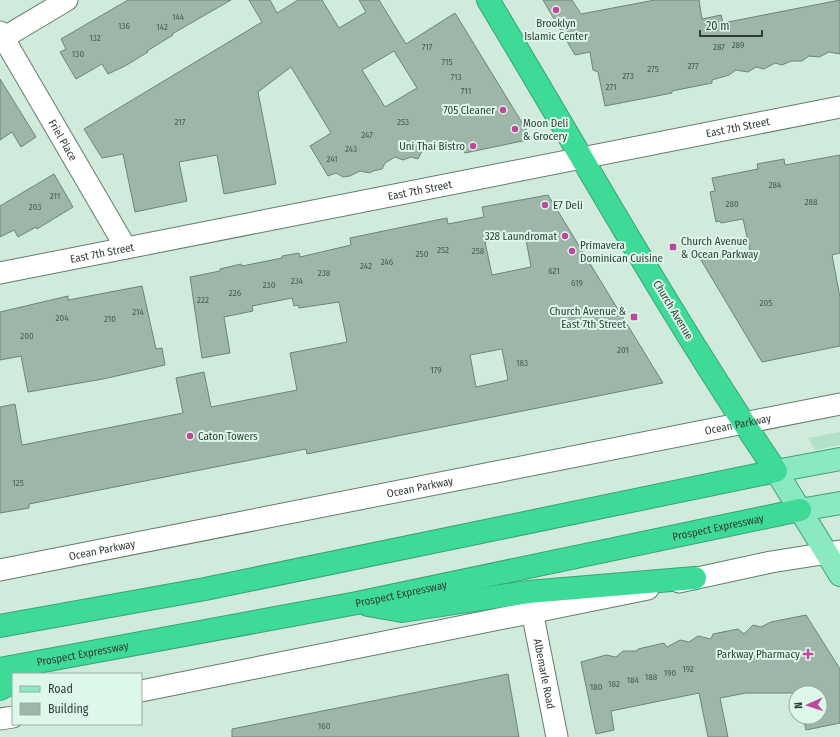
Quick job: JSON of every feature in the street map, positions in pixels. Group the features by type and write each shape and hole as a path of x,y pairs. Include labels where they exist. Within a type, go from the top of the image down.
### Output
{"highway":[{"name":"Church Avenue","path":"488,0 665,297 744,424 776,472"},
{"path":"0,626 205,589 776,472"},
{"name":"Prospect Expressway","path":"0,670 357,603 800,510"},
{"path":"357,603 402,611 528,592 695,578"},
{"path":"30,673 56,659"},
{"path":"0,689 12,683"}],"main road":[{"path":"776,472 840,459"},
{"name":"Church Avenue","path":"776,472 800,510 834,552 840,575"},
{"path":"800,510 840,503"}],"street":[{"path":"1,37 67,0"},
{"name":"Friel Place","path":"1,37 126,248"},
{"name":"East 7th Street","path":"0,273 840,107"},
{"name":"Ocean Parkway","path":"0,570 840,404"},
{"path":"142,691 532,611 631,593 771,562 834,552"},
{"name":"Albemarle Road","path":"532,611 557,737"},
{"path":"0,719 12,717"}],"green space":[{"path":"840,432 840,445 815,450 808,438"}],"building":[{"path":"128,0 231,0 172,34 173,35 125,66 108,74 102,64 76,79 60,52 66,49 61,39"},
{"path":"249,0 270,0 277,13 298,0 322,0 339,28 366,12 359,0 379,0 406,44 455,13 532,139 465,153 459,142 445,148 432,145 422,151 418,159 411,157 403,160 395,157 385,163 382,169 370,173 360,171 350,176 343,177 336,173 328,176 310,146 331,133 291,67 258,92 276,184 224,194 217,155 179,162 187,201 135,212 123,154 102,158 84,129 262,22","holes":["394,51 417,88 385,107 362,70"]},
{"path":"543,0 572,0 581,14 655,0 699,0 702,19 721,15 723,23 840,0 840,54 829,52 819,57 809,56 802,61 791,61 782,65 775,63 764,69 756,67 748,72 736,70 729,75 712,80 712,83 672,91 672,93 605,106 598,72 593,70 590,52 575,55"},
{"path":"0,79 36,137 21,147 12,132 0,140"},
{"path":"840,155 840,253 832,255 840,297 840,346 762,362 701,260 750,250 743,219 721,223 720,221 716,222 710,192 715,191 712,178 758,169 757,164 784,159 785,165"},
{"path":"54,174 73,207 37,229 36,227 18,237 14,230 0,237 0,206"},
{"path":"548,195 663,383 307,454 306,449 29,504 29,508 0,513 0,407 15,404 22,445 183,413 176,378 204,372 211,407 297,390 290,353 347,342 339,302 299,308 298,305 294,306 292,298 252,306 253,311 224,317 230,353 202,358 190,277 220,271 220,269 241,264 242,266 282,258 282,256 299,253 300,257 351,245 350,238 427,222 447,218 448,224 484,217 482,207","holes":["525,234 531,267 492,275 485,242","502,349 508,380 476,387 470,355"]},
{"path":"142,286 156,349 162,348 165,365 103,379 28,392 21,356 0,360 0,312 68,296 68,300"},
{"path":"806,615 840,669 840,723 806,730 805,725 828,725 828,685 788,685 788,693 746,693 720,698 728,737 708,737 699,693 611,711 614,730 596,734 581,662 606,655 616,657 623,651 637,651 638,649 664,643 667,647 680,640 689,642 698,636 711,639 713,634 738,629 744,634 753,625 761,627 771,622"},
{"path":"508,674 519,737 232,737 232,729"}],"place":[{"name":"Brooklyn Islamic Center","path":"556,10"},
{"name":"705 Cleaner","path":"503,110"},
{"name":"Moon Deli & Grocery","path":"515,129"},
{"name":"Uni Thai Bistro","path":"473,146"},
{"name":"E7 Deli","path":"545,205"},
{"name":"328 Laundromat","path":"565,236"},
{"name":"Church Avenue & Ocean Parkway","path":"673,247"},
{"name":"Primavera Dominican Cuisine","path":"572,251"},
{"name":"Church Avenue & East 7th Street","path":"634,317"},
{"name":"Caton Towers","path":"190,436"},
{"name":"Parkway Pharmacy","path":"808,654"}]}
